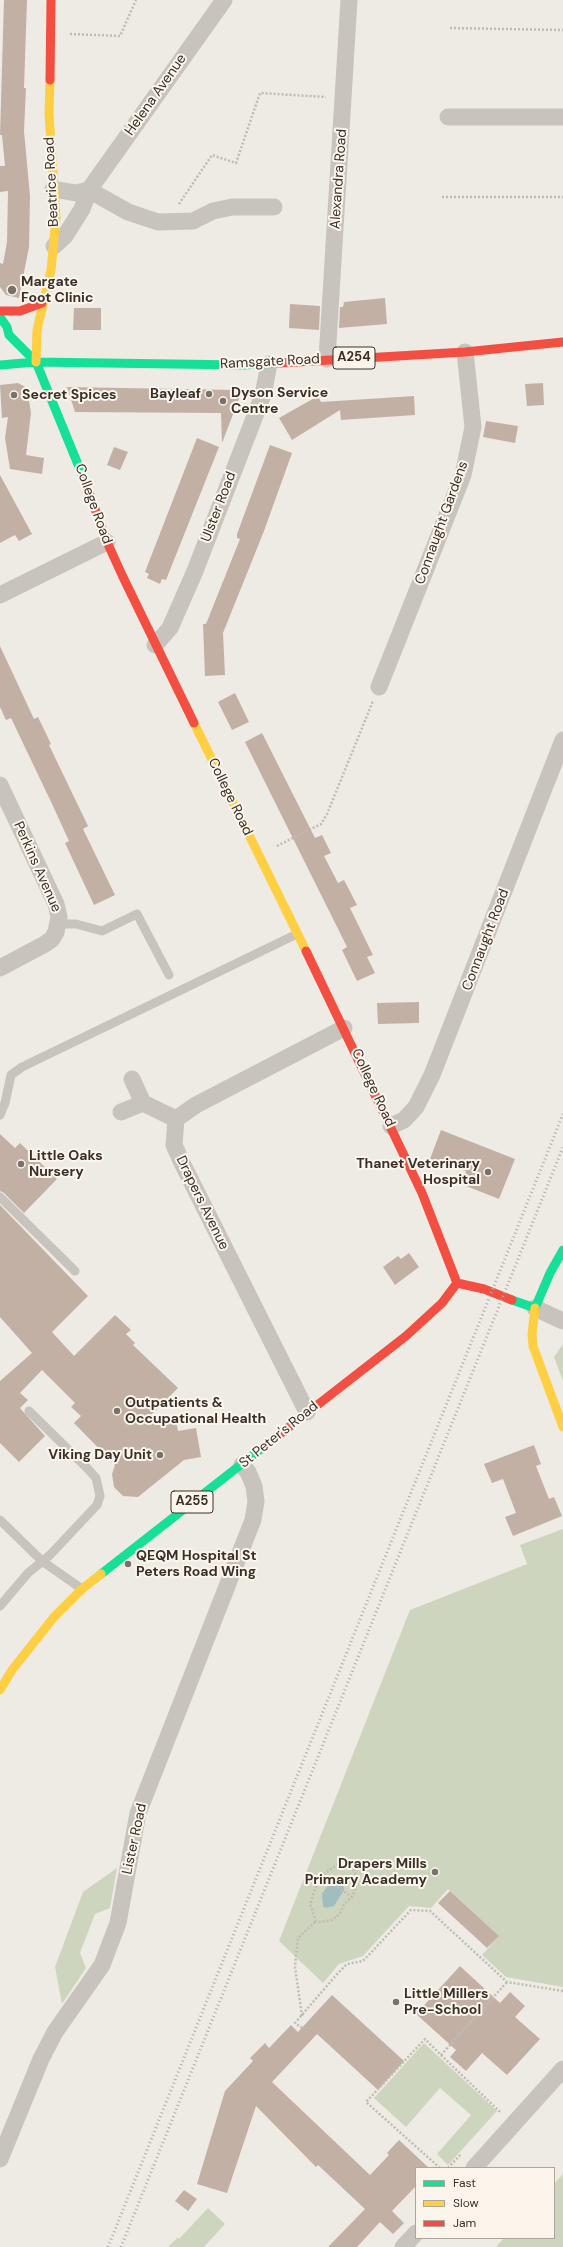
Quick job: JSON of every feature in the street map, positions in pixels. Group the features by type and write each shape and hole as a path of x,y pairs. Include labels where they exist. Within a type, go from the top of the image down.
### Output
{"main road":[{"name":"Beatrice Road","path":"36,362 35,345 54,246 56,218 49,114 51,0"},
{"path":"0,312 20,311 42,303"},
{"name":"College Road","path":"0,317 7,327 9,336 36,362 76,459 107,542 155,645 391,1126 422,1193 457,1283"},
{"name":"Ramsgate Road","path":"0,365 36,362 268,364 327,359 466,352 563,342"},
{"path":"563,1250 550,1273 535,1308 532,1334 533,1346 563,1427"},
{"path":"457,1283 484,1289 535,1308"},
{"name":"St Peter's Road","path":"0,1690 12,1670 49,1623 82,1589 242,1465 421,1323 442,1303 457,1283"}],"street":[{"name":"Helena Avenue","path":"54,246 65,236 82,209 89,190 224,0"},
{"name":"Alexandra Road","path":"327,359 350,0"},
{"path":"448,117 563,117"},
{"path":"53,189 76,193 89,190 128,212 158,222 193,221 213,211 232,207 274,207"},
{"name":"Connaught Gardens","path":"379,687 464,475 473,427 466,352"},
{"name":"Ulster Road","path":"155,645 170,628 195,571 263,395 268,364"},
{"path":"0,595 107,542"},
{"name":"Connaught Road","path":"391,1126 404,1120 416,1107 432,1075 563,740"},
{"name":"Perkins Avenue","path":"0,785 59,910 59,924 52,939 0,968"},
{"path":"132,1079 143,1103 176,1119 196,1105 344,1028"},
{"path":"121,1112 143,1103"},
{"name":"Drapers Avenue","path":"176,1119 174,1145 182,1163 307,1412"},
{"path":"535,1308 563,1321"},
{"name":"Lister Road","path":"0,2159 41,2059 55,2032 102,1964 118,1924 138,1813 253,1520 256,1501 254,1486 248,1472 242,1465"},
{"path":"475,2167 563,2068"},
{"path":"403,2247 415,2234"}],"lane":[{"path":"59,924 76,924 102,931 137,914 169,975"},
{"path":"0,1115 5,1103 11,1075 22,1067 297,934"},
{"path":"0,1197 75,1271"},
{"path":"0,1606 28,1573 42,1561 97,1505 100,1496 96,1478 29,1411"},
{"path":"0,1520 42,1561 82,1589"}],"path":[{"path":"50,34 120,36 136,0"},
{"path":"450,28 563,30"},
{"path":"175,211 212,155 236,163 260,93 344,98"},
{"path":"442,198 563,197"},
{"path":"259,855 321,824 327,814 379,687"},
{"path":"302,2016 295,1967 298,1938 316,1921 332,1920 340,1914 344,1904 352,1897 357,1879 355,1872 348,1863 340,1863 321,1876 310,1904 316,1921"},
{"path":"321,1876 352,1897"},
{"path":"302,2028 295,2023 338,1973 347,1964 364,1961 411,1910 430,1910 507,1982 563,1991"},
{"path":"441,2055 507,1982"},
{"path":"439,2167 366,2102 425,2039 501,2111 496,2117"},
{"path":"449,2167 464,2151"}],"green space":[{"path":"563,1344 563,1381 554,1357"},
{"path":"563,1529 563,1987 506,1977 482,1955 499,1936 448,1889 431,1908 409,1906 363,1956 339,1964 323,1983 279,1941 410,1610 527,1564 520,1545"},
{"path":"117,1868 110,1908 95,1914 80,1953 86,1968 62,2004 55,1967 83,1892"},
{"path":"424,2043 497,2111 448,2165 437,2154 471,2115 440,2088 406,2127 374,2098"},
{"path":"563,2174 563,2247 496,2247 503,2239 555,2239 555,2183"},
{"path":"208,2208 225,2224 204,2247 168,2247 178,2237 179,2239"}],"water":[{"path":"338,1877 343,1877 344,1890 334,1906 325,1908 323,1906 322,1894 332,1880"}],"building":[{"path":"4,0 27,0 24,131 30,196 29,247 19,298 6,295 0,287 0,263 3,264 7,242 8,191 0,192 0,166 5,166 2,135 0,135"},
{"path":"385,298 387,324 339,328 340,307 343,307 344,302"},
{"path":"290,304 320,306 319,330 289,328"},
{"path":"74,308 101,308 101,330 73,330"},
{"path":"18,383 27,388 31,413 26,455 44,458 42,474 10,469 5,438 8,417 2,418 0,385"},
{"path":"543,383 544,405 527,406 525,384"},
{"path":"67,387 235,390 240,396 222,443 221,413 75,412"},
{"path":"318,396 321,402 414,396 415,415 341,420 340,410 292,440 279,418"},
{"path":"486,421 518,426 515,443 483,437"},
{"path":"197,438 219,447 166,580 162,579 160,584 147,578 149,574 145,572"},
{"path":"270,445 292,453 264,531 223,633 225,675 205,676 203,624 206,624 240,539 237,538 237,534"},
{"path":"114,447 128,452 120,470 107,465"},
{"path":"0,475 32,534 19,541 15,535 0,543"},
{"path":"0,646 34,719 38,717 51,744 49,745 88,826 83,829 115,895 94,905 65,843 69,841 53,806 11,718 6,720 0,707"},
{"path":"235,693 249,722 232,730 218,702"},
{"path":"262,733 315,838 322,835 331,853 324,856 338,883 344,880 357,905 350,908 373,955 367,957 375,973 357,981 342,950 347,947 245,742"},
{"path":"419,1002 419,1023 378,1024 377,1003"},
{"name":"Thanet Veterinary Hospital","path":"441,1130 515,1159 499,1199 461,1184 466,1171 430,1159"},
{"name":"Little Oaks Nursery","path":"0,1134 15,1148 20,1143 57,1179 24,1213 4,1193 0,1191"},
{"path":"0,1205 88,1296 52,1332 74,1356 115,1315 131,1330 126,1334 135,1343 133,1345 178,1388 146,1420 175,1416 178,1431 196,1428 201,1457 184,1460 138,1497 123,1496 114,1487 112,1474 115,1465 74,1423 81,1416 71,1407 75,1403 42,1370 20,1393 28,1400 20,1408 45,1436 19,1462 0,1443 0,1381 32,1353 0,1317"},
{"path":"409,1253 419,1267 395,1285 383,1267 398,1256 401,1259"},
{"path":"534,1445 541,1464 536,1466 549,1499 554,1497 562,1516 513,1536 505,1517 516,1513 503,1479 492,1483 484,1464"},
{"path":"450,1891 499,1936 487,1948 438,1903"},
{"path":"460,1966 500,2003 510,1992 525,2006 515,2017 540,2039 507,2075 482,2053 466,2071 450,2057 456,2050 416,2014"},
{"path":"332,1995 404,2061 378,2090 317,2034 272,2082 370,2175 389,2155 387,2153 399,2140 428,2167 415,2167 415,2187 392,2211 404,2223 393,2234 380,2222 357,2247 328,2247 365,2209 318,2165 316,2167 256,2106 227,2193 197,2184 225,2091 253,2061 250,2058 265,2043 269,2048 291,2025 298,2032"},
{"path":"184,2190 197,2199 188,2211 175,2201"}],"railway":[{"path":"108,2247 563,1114"},
{"path":"121,2247 563,1147"}],"traffic: fast":[{"path":"0,317 7,327 9,335 36,362 86,484"},
{"path":"0,365 36,362 242,365 280,363"},
{"path":"512,1300 535,1308 550,1273 563,1250"},
{"path":"101,1574 266,1445"}],"traffic: slow":[{"path":"36,362 37,330 51,270 56,218 49,114 50,80"},
{"path":"194,723 306,951"},
{"path":"535,1308 532,1334 533,1346 563,1427"},
{"path":"0,1690 12,1670 54,1617 82,1589 101,1574"}],"traffic: jam":[{"path":"50,80 51,0"},
{"path":"0,311 20,311 42,303"},
{"path":"280,363 465,352 563,342"},
{"path":"86,484 107,542 194,723"},
{"path":"306,951 422,1193 457,1283"},
{"path":"266,1445 406,1336 442,1303 457,1283 484,1289 512,1300"}],"place":[{"name":"Margate Foot Clinic","path":"12,290"},
{"name":"Bayleaf","path":"209,394"},
{"name":"Secret Spices","path":"14,395"},
{"name":"Dyson Service Centre","path":"223,401"},
{"name":"Little Oaks Nursery","path":"21,1164"},
{"name":"Thanet Veterinary Hospital","path":"488,1172"},
{"name":"Outpatients & Occupational Health","path":"117,1411"},
{"name":"Viking Day Unit","path":"160,1455"},
{"name":"QEQM Hospital St Peters Road Wing","path":"128,1564"},
{"name":"Drapers Mills Primary Academy","path":"435,1872"},
{"name":"Little Millers Pre-School","path":"396,2002"}]}
